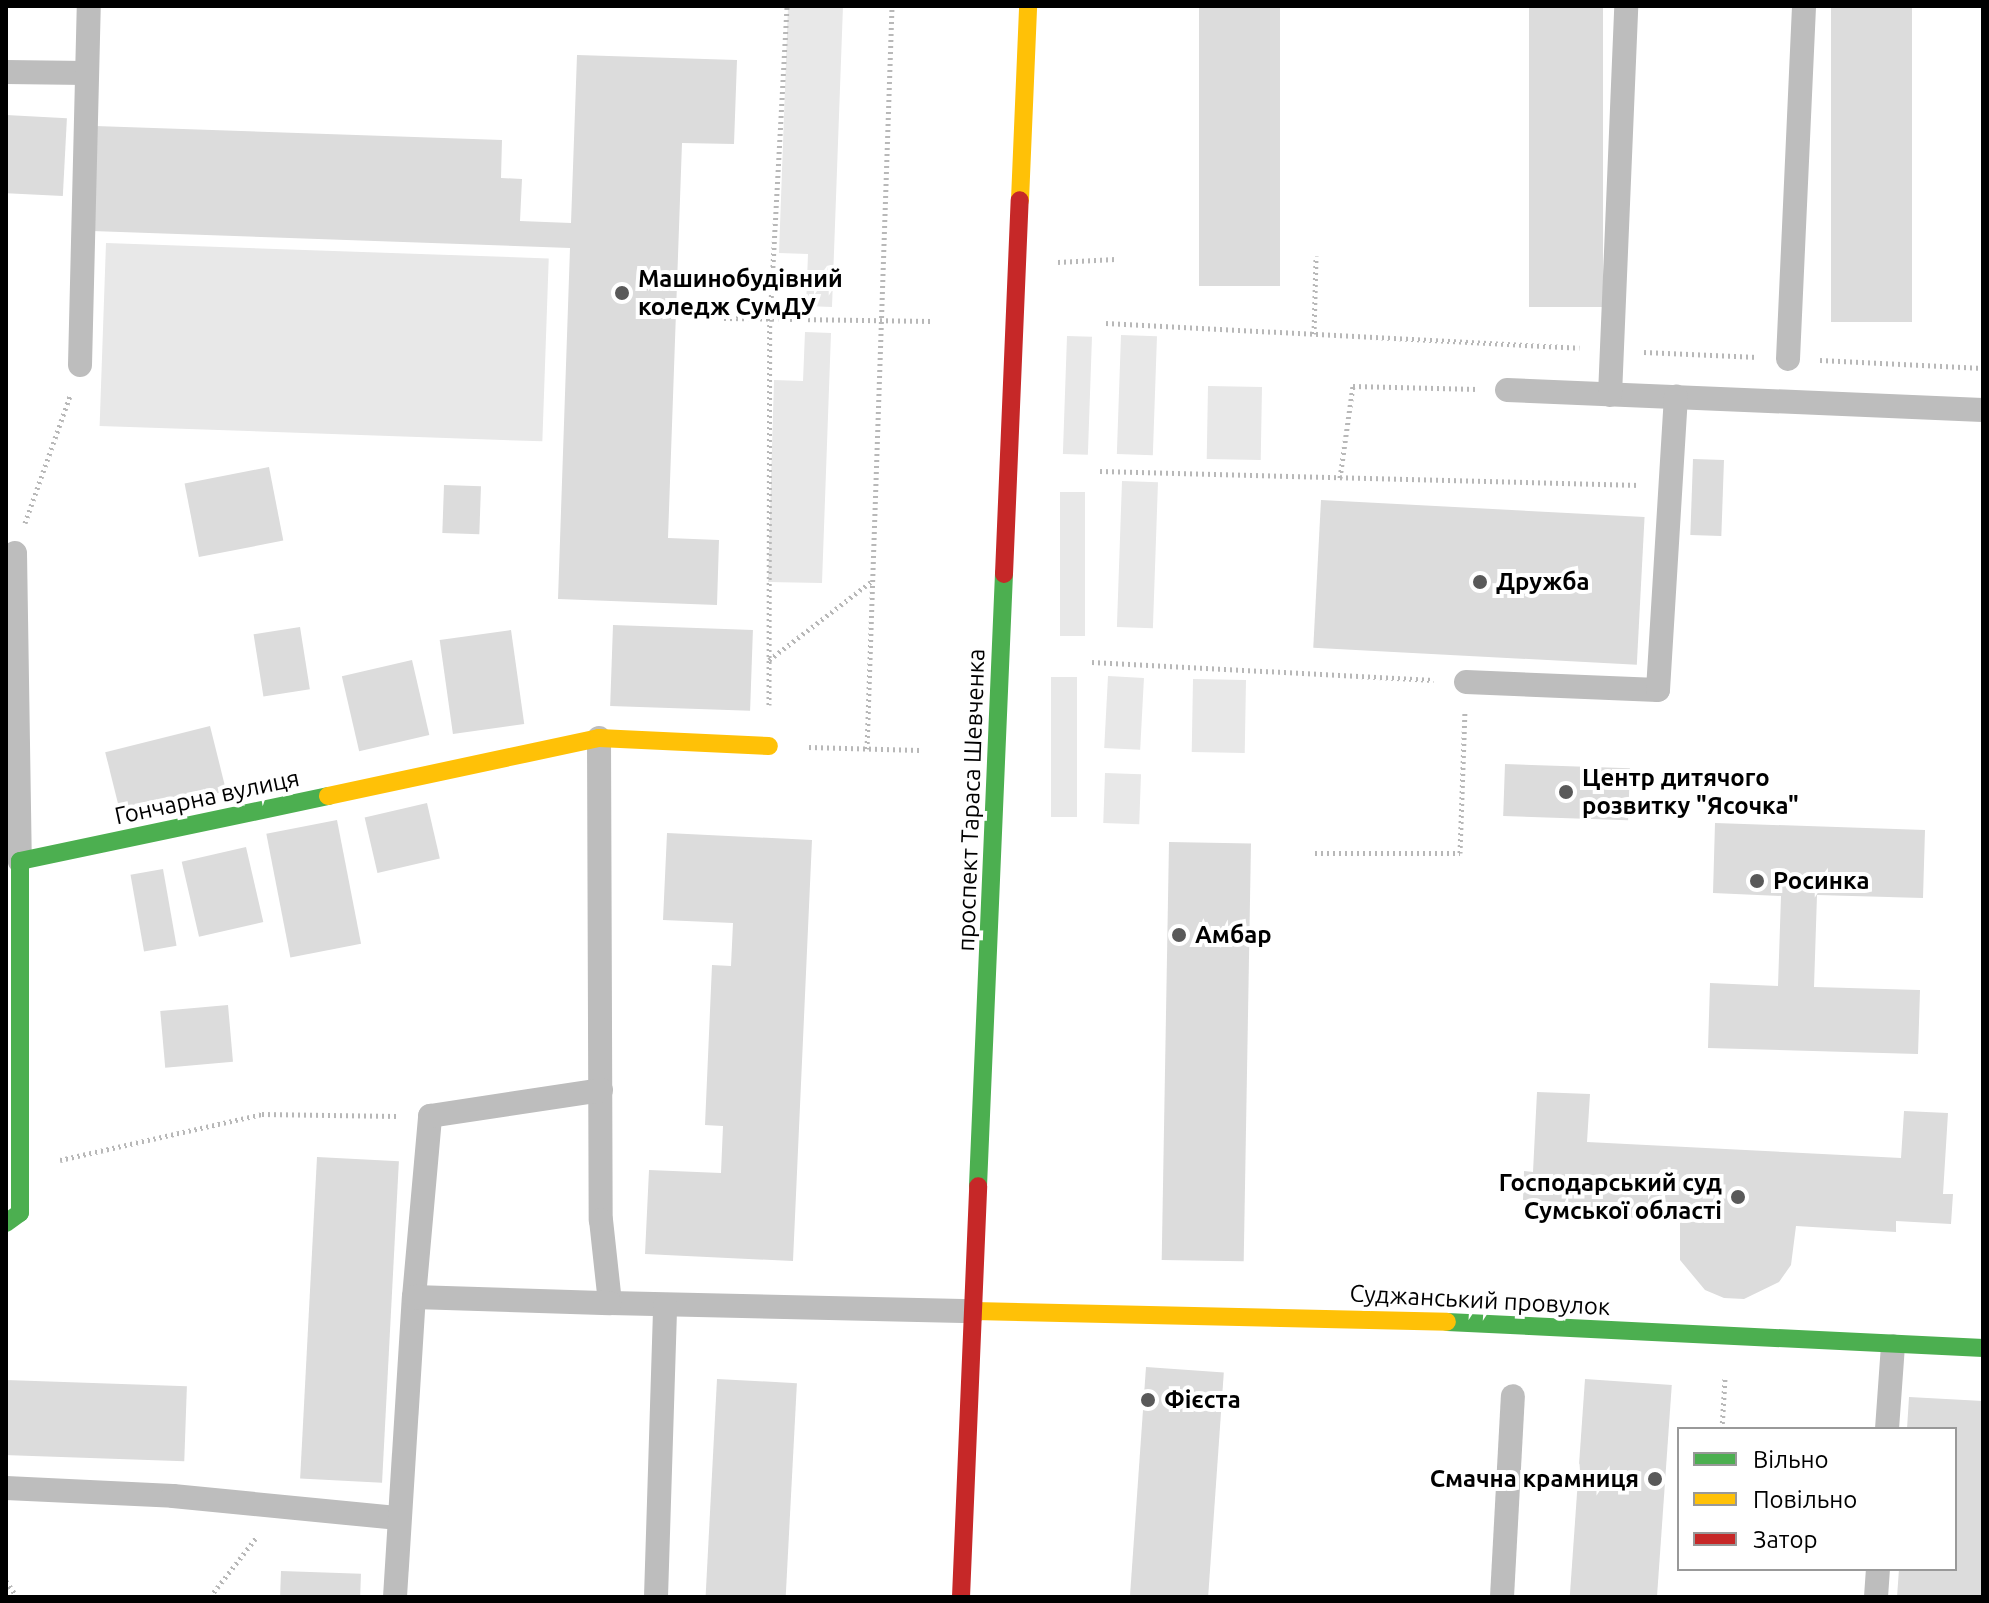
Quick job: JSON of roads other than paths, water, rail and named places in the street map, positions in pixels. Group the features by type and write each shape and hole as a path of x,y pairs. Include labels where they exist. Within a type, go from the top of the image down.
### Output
{"street":[{"name":"проспект Тараса Шевченка","path":"961,1597 1028,6"},
{"name":"Гончарна вулиця","path":"20,861 599,738 769,746"},
{"path":"6,1223 20,1213 20,861"},
{"name":"Суджанський провулок","path":"974,1311 1301,1315 1983,1348"}],"lane":[{"path":"80,365 89,6"},
{"path":"1610,395 1626,6"},
{"path":"1788,359 1804,6"},
{"path":"6,72 87,73"},
{"path":"1507,390 1983,410"},
{"path":"1466,682 1658,690 1676,397"},
{"path":"15,553 20,861"},
{"path":"599,738 601,1220 610,1303"},
{"path":"395,1597 414,1297 430,1116 601,1090"},
{"path":"414,1297 665,1306 974,1311"},
{"path":"656,1597 665,1306"},
{"path":"1887,1427 1893,1346"},
{"path":"1502,1597 1513,1396"},
{"path":"6,1488 281,1506 399,1518"},
{"path":"1876,1597 1878,1571"}],"place":[{"name":"Машинобудівний коледж СумДУ","path":"622,293"},
{"name":"Дружба","path":"1480,582"},
{"name":"Центр дитячого розвитку \"Ясочка\"","path":"1566,792"},
{"name":"Росинка","path":"1757,881"},
{"name":"Амбар","path":"1179,935"},
{"name":"Господарський суд Сумської області","path":"1738,1197"},
{"name":"Фієста","path":"1148,1400"},
{"name":"Смачна крамниця","path":"1655,1479"}]}
